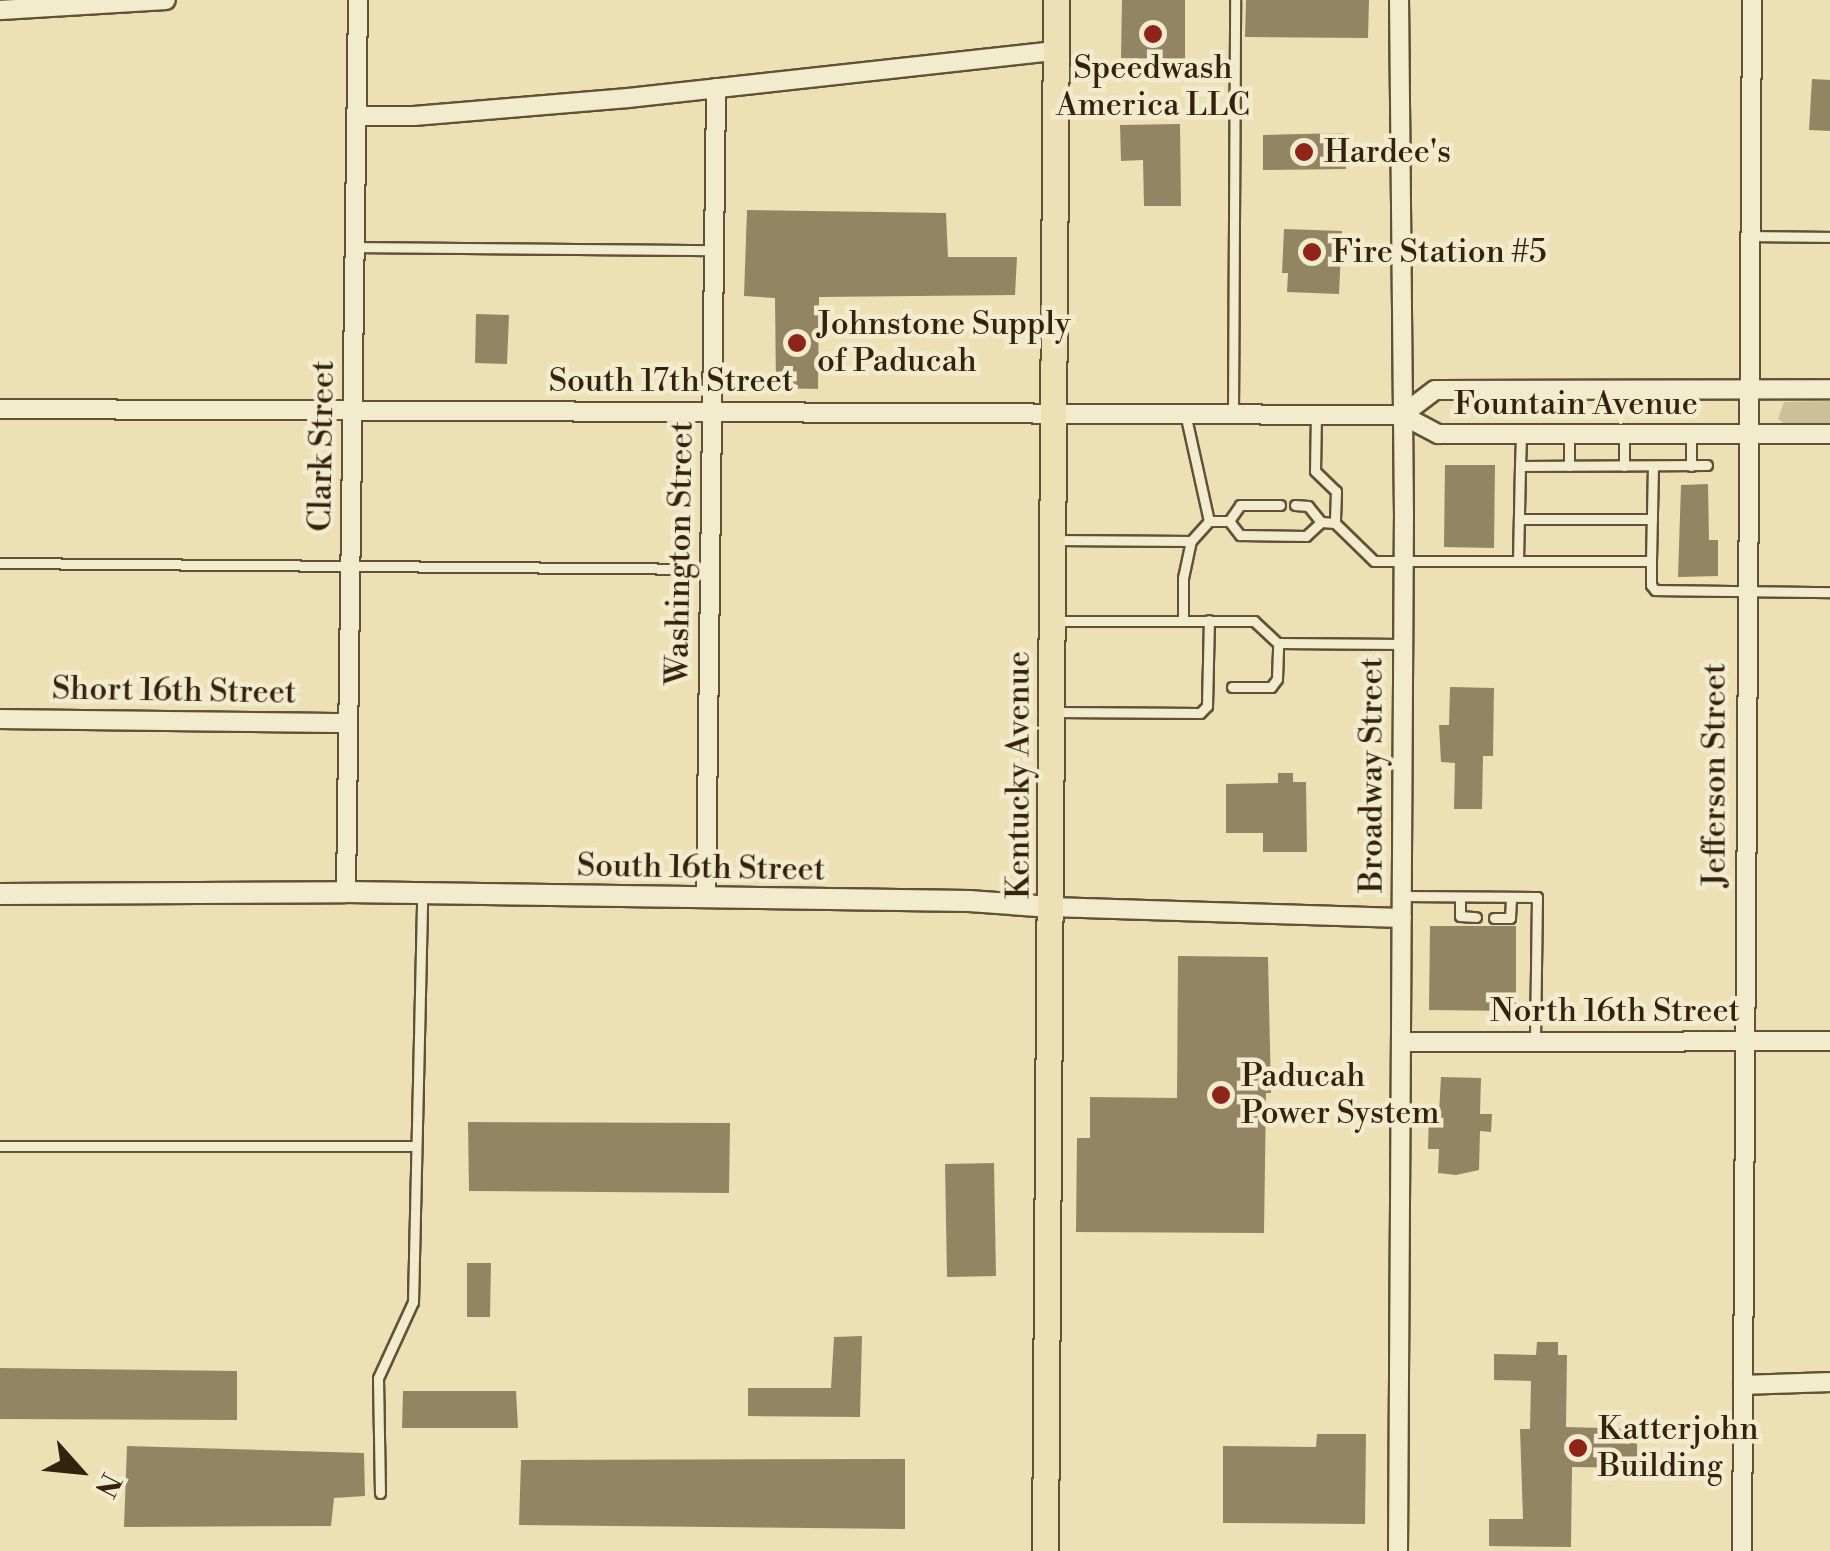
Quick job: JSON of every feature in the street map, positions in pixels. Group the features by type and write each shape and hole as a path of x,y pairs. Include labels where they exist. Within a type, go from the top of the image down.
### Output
{"main road":[{"name":"Kentucky Avenue","path":"1045,1551 1056,0"}],"street":[{"path":"0,10 166,0"},
{"name":"Clark Street","path":"346,892 358,0"},
{"name":"Broadway Street","path":"1398,1551 1404,563 1400,0"},
{"name":"Jefferson Street","path":"1742,1551 1752,0"},
{"path":"356,116 445,114 1057,51"},
{"name":"Washington Street","path":"706,898 716,88"},
{"name":"Fountain Avenue","path":"1830,389 1435,390 1402,415 1438,434 1830,434"},
{"name":"South 17th Street","path":"0,409 1402,415"},
{"name":"Short 16th Street","path":"0,719 348,722"},
{"name":"South 16th Street","path":"0,894 346,892 968,901 1402,918"},
{"name":"North 16th Street","path":"1401,1042 1830,1042"},
{"path":"1742,1385 1830,1382"}],"lane":[{"path":"1233,413 1235,0"},
{"path":"1749,236 1830,236"},
{"path":"354,247 714,250"},
{"path":"1186,413 1209,520"},
{"path":"1316,414 1315,470 1336,491 1336,523"},
{"path":"1518,562 1521,434"},
{"path":"1569,466 1570,434"},
{"path":"1624,434 1624,466"},
{"path":"1690,434 1691,466"},
{"path":"1520,466 1707,465"},
{"path":"1653,466 1651,585 1656,590 1830,592"},
{"path":"1229,520 1240,505 1280,505"},
{"path":"1294,506 1308,506 1321,522"},
{"path":"1519,519 1652,520"},
{"path":"1209,520 1229,520"},
{"path":"1183,620 1183,578 1191,542 1209,520"},
{"path":"1229,520 1240,535 1306,536 1321,522 1336,523 1374,561 1651,560"},
{"path":"1052,540 1191,542"},
{"path":"0,562 710,569"},
{"path":"1052,712 1200,713 1208,706 1208,620"},
{"path":"1052,621 1254,622 1278,643 1403,644"},
{"path":"1232,687 1271,687 1276,680 1278,643"},
{"path":"380,1493 378,1378 413,1302 422,894"},
{"path":"1402,896 1537,897 1535,1041"},
{"path":"1460,896 1460,916 1476,916"},
{"path":"1494,918 1510,918 1512,897"},
{"path":"0,1146 416,1146"}],"shaded area":[{"path":"1830,401 1830,426 1787,426 1778,419 1784,402"}],"building":[{"name":"Speedwash America LLC","path":"1122,0 1185,0 1185,59 1121,58"},
{"path":"1246,0 1369,0 1368,38 1245,37"},
{"path":"1812,79 1830,80 1830,131 1809,130"},
{"path":"1180,124 1181,206 1144,206 1143,160 1121,161 1120,125"},
{"name":"Hardee's","path":"1345,133 1346,169 1263,170 1263,135"},
{"name":"Johnstone Supply of Paducah","path":"747,210 946,213 948,257 1017,257 1015,295 819,297 818,389 776,388 775,298 744,296"},
{"name":"Fire Station #5","path":"1284,229 1342,231 1339,294 1287,292 1288,273 1282,273"},
{"path":"476,314 509,315 507,364 475,363"},
{"path":"1445,465 1495,465 1494,548 1444,547"},
{"path":"1708,484 1709,540 1718,540 1718,576 1678,577 1681,485"},
{"path":"1450,687 1494,688 1493,756 1483,756 1482,809 1454,809 1455,763 1441,762 1439,725 1449,725"},
{"path":"1278,773 1293,773 1293,782 1306,782 1307,852 1263,852 1263,833 1226,833 1226,784 1278,783"},
{"path":"1430,926 1516,926 1516,1011 1429,1010"},
{"name":"Paducah Power System","path":"1178,956 1268,957 1271,1093 1266,1093 1264,1233 1076,1232 1077,1138 1090,1138 1090,1097 1177,1098"},
{"path":"1441,1077 1481,1078 1480,1114 1492,1114 1491,1132 1480,1131 1479,1170 1456,1175 1438,1173 1439,1149 1428,1149 1429,1112 1439,1113"},
{"path":"468,1122 730,1123 729,1193 469,1191"},
{"path":"994,1163 996,1276 947,1277 945,1164"},
{"path":"467,1263 491,1263 490,1317 467,1317"},
{"path":"862,1336 860,1417 748,1416 748,1388 831,1388 834,1337"},
{"name":"Katterjohn Building","path":"1537,1342 1558,1342 1558,1355 1567,1355 1566,1427 1637,1429 1637,1468 1572,1467 1571,1547 1489,1546 1489,1519 1523,1519 1520,1429 1530,1429 1531,1381 1494,1380 1494,1354 1536,1355"},
{"path":"0,1368 237,1371 237,1420 0,1419"},
{"path":"403,1391 516,1391 518,1428 402,1428"},
{"path":"1317,1434 1366,1434 1365,1524 1223,1523 1223,1446 1316,1447"},
{"path":"127,1446 364,1453 365,1496 334,1498 331,1526 124,1527"},
{"path":"905,1459 905,1529 519,1525 521,1460"}],"place":[{"name":"Speedwash America LLC","path":"1153,34"},
{"name":"Hardee's","path":"1304,152"},
{"name":"Fire Station #5","path":"1312,252"},
{"name":"Johnstone Supply of Paducah","path":"797,343"},
{"name":"Paducah Power System","path":"1221,1095"},
{"name":"Katterjohn Building","path":"1578,1448"}]}
